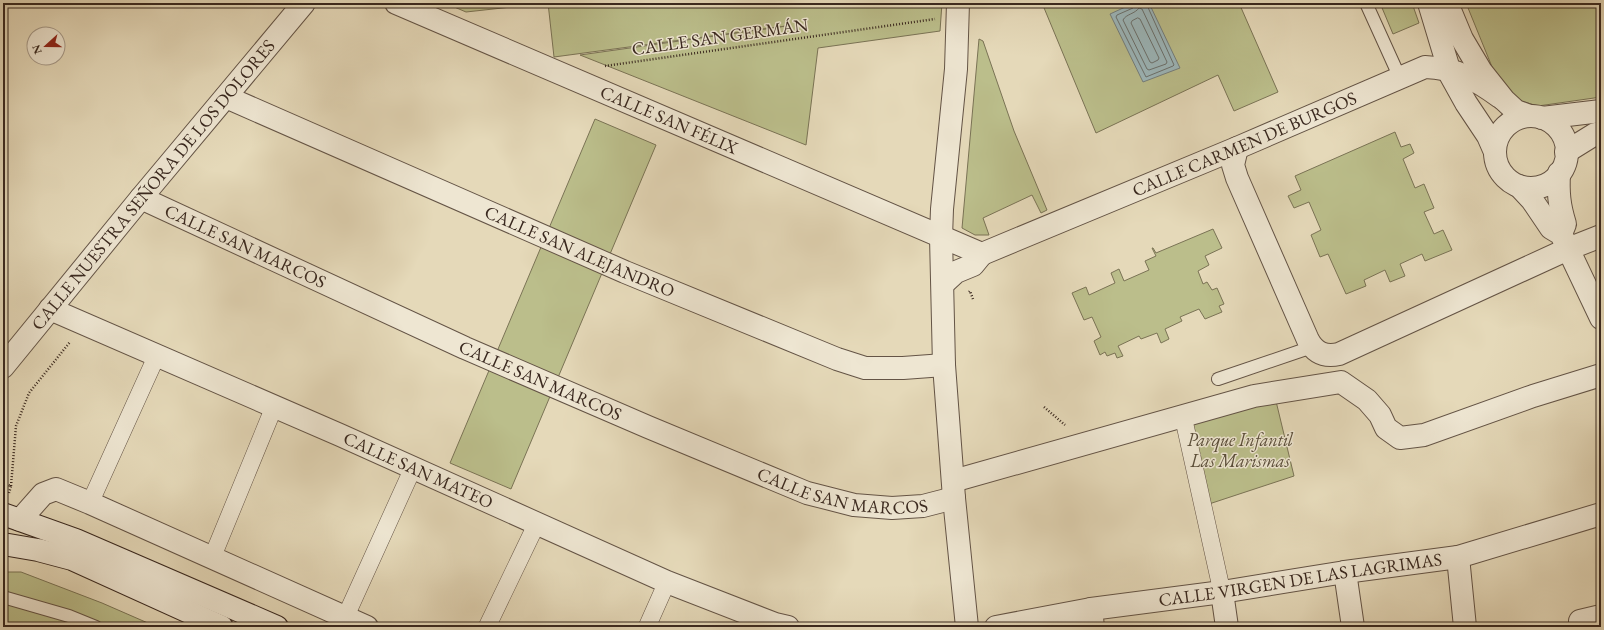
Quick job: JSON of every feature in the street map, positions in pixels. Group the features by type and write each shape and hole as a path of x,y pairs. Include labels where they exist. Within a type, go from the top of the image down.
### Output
{"street":[{"name":"CALLE NUESTRA SEÑORA DE LOS DOLORES","path":"3,367 304,3"},
{"name":"CALLE SAN FÉLIX","path":"396,3 941,237"},
{"path":"1429,3 1451,76 1466,103 1488,136 1495,152"},
{"path":"1447,3 1462,39 1481,71 1504,100 1516,111 1536,117 1552,123 1560,131 1565,141 1565,163 1559,173 1551,181 1541,186 1530,188 1519,186 1509,181 1496,163 1495,152 1496,141 1502,131 1510,123 1520,118 1536,117 1601,111"},
{"path":"957,10 956,69 942,209 941,237 944,365 953,490 966,627"},
{"name":"CALLE CARMEN DE BURGOS","path":"943,284 956,272 973,265 982,254 1238,148 1425,67 1441,68 1457,72 1482,84 1504,100"},
{"name":"CALLE SAN ALEJANDRO","path":"226,97 625,272 837,359 865,368 903,368 944,365"},
{"path":"1566,152 1595,134 1601,133"},
{"path":"1238,148 1233,165 1237,178 1312,347 1324,355 1339,354 1564,241 1601,236"},
{"path":"1559,173 1559,208 1565,224 1564,241"},
{"path":"1519,186 1532,200 1551,228 1564,241 1601,318"},
{"name":"CALLE SAN MARCOS","path":"142,198 465,348 648,427 807,493 854,505 892,508 923,506 953,490 1183,416 1254,396 1341,382 1368,400 1380,415 1386,428 1400,438 1424,436 1533,396 1601,375"},
{"path":"941,237 982,254"},
{"name":"CALLE SAN MATEO","path":"50,309 413,468 667,582 775,624 788,627"},
{"path":"90,503 157,356"},
{"path":"212,558 274,407"},
{"path":"1183,416 1222,592 1227,627"},
{"path":"345,618 413,468"},
{"path":"12,517 35,505 38,499 50,490 56,489 366,627"},
{"name":"CALLE VIRGEN DE LAS LAGRIMAS","path":"996,627 1092,618 1222,592 1346,572 1458,557 1601,514"},
{"path":"12,517 76,540 277,627"},
{"path":"488,627 537,523"},
{"path":"3,544 38,550 72,559 222,627"},
{"path":"1458,557 1466,623"},
{"path":"1346,572 1354,627"},
{"path":"647,627 667,582"},
{"path":"1580,622 1601,616"}],"lane":[{"path":"1366,3 1400,78"},
{"path":"1218,379 1312,347"},
{"path":"3,597 69,616 96,627"}],"path":[{"name":"CALLE SAN GERMÁN","path":"605,66 957,10"},
{"path":"11,486 16,426 29,393 50,365 85,324"}],"green space":[{"path":"445,3 548,3 466,12"},
{"path":"548,3 942,3 940,31 818,48 806,145 580,55 786,26 554,57"},
{"path":"1042,3 1239,3 1278,92 1234,111 1218,75 1096,133"},
{"path":"1380,3 1412,3 1419,23 1393,34"},
{"path":"1466,3 1601,3 1601,97 1538,106 1517,100 1499,84"},
{"path":"979,39 983,41 1014,131 1047,210 1041,213 1032,195 983,218 989,235 975,235 962,228"},
{"path":"595,119 656,145 511,489 450,463"},
{"path":"1395,132 1401,147 1410,144 1414,153 1403,159 1415,188 1424,184 1434,208 1424,212 1434,234 1443,230 1452,250 1425,261 1422,254 1400,264 1405,276 1390,282 1385,270 1364,280 1366,286 1346,294 1328,254 1320,257 1311,235 1321,230 1309,202 1294,208 1288,196 1301,190 1295,176"},
{"path":"1213,229 1222,248 1205,256 1209,265 1198,271 1203,284 1207,282 1212,290 1217,288 1224,304 1219,306 1222,312 1205,319 1199,309 1180,317 1182,321 1165,329 1169,339 1161,343 1157,333 1141,339 1139,336 1118,346 1123,356 1117,358 1115,353 1107,356 1105,352 1100,355 1094,341 1101,337 1092,317 1084,320 1072,293 1086,287 1089,295 1115,283 1111,273 1119,269 1124,281 1149,270 1145,261 1156,256 1152,248 1156,253"},
{"name":"Parque Infantil Las Marismas","path":"1275,397 1294,476 1209,504 1185,423"},
{"path":"3,572 21,572 102,603 157,627 3,627"}],"water":[{"path":"1134,3 1149,3 1180,68 1143,82 1110,14"}]}
